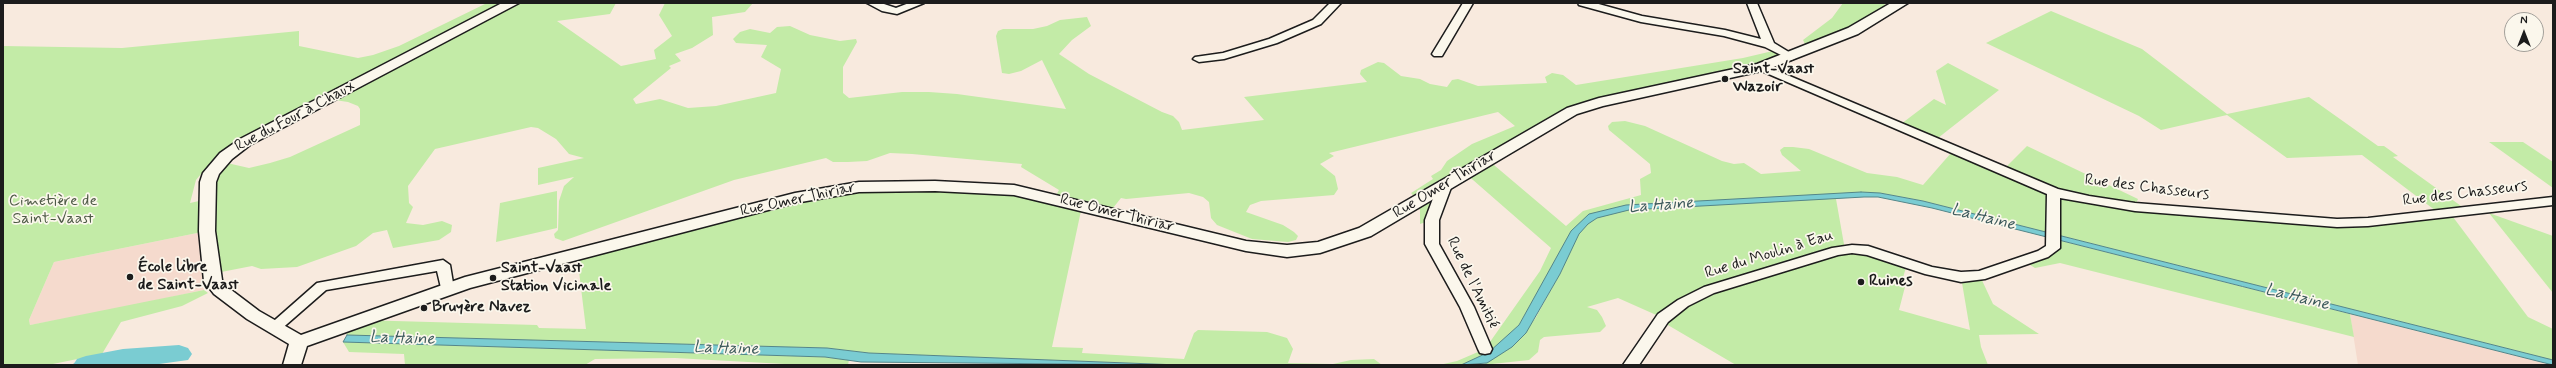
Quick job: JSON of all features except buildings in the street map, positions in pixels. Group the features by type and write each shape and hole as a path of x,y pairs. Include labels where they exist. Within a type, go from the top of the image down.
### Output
{"street":[{"name":"Rue du Four à Chaux","path":"299,342 274,327 220,290 213,281 208,244 208,182 217,165 245,142 512,3"},
{"path":"872,3 886,10 897,11 919,3"},
{"path":"1199,59 1224,56 1273,41 1317,22 1336,3"},
{"path":"1438,54 1468,3"},
{"path":"1583,3 1641,19 1708,29 1769,45 1791,57"},
{"path":"1752,3 1769,45"},
{"name":"Rue Omer Thiriar","path":"299,342 447,289 795,198 859,187 935,186 1014,190 1246,246 1287,251 1320,247 1355,237 1581,108 1761,67 1791,57 1854,31 1901,3"},
{"name":"Rue des Chasseurs","path":"1761,67 2054,192 2135,207 2337,223 2368,222 2553,201"},
{"name":"Rue de l'Amitié","path":"1445,185 1432,220 1432,244 1467,306 1485,349"},
{"name":"Rue du Moulin à Eau","path":"1631,365 1663,318 1689,300 1709,290 1837,251 1852,249 1868,251 1930,271 1970,277 2043,254 2050,251 2054,237 2054,192"},
{"path":"274,327 322,286 443,264 447,289"},
{"path":"292,365 299,342"}],"shaded area":[{"name":"École libre de Saint-Vaast","path":"207,231 217,287 107,311 30,325 29,320 54,262"},
{"path":"2350,314 2552,365 2358,365"}],"green space":[{"name":"Cimetière de Saint-Vaast","path":"487,3 616,3 610,14 557,21 621,66 656,59 654,50 672,36 659,15 665,3 753,3 745,12 712,17 713,35 692,48 675,54 681,61 669,66 671,68 633,99 636,104 660,99 688,108 716,106 776,93 781,69 761,57 767,45 736,43 733,39 740,32 750,29 770,33 777,27 790,26 810,35 840,41 856,39 857,42 843,67 843,93 849,98 902,92 929,92 957,94 1066,109 1042,60 1021,71 1009,74 1002,73 996,36 998,31 1003,29 1033,29 1047,26 1060,20 1087,17 1091,26 1072,40 1059,54 1089,74 1162,112 1173,116 1179,122 1182,130 1264,120 1244,97 1367,82 1360,74 1361,70 1378,62 1384,63 1401,76 1420,79 1430,84 1447,87 1452,80 1458,79 1478,86 1547,83 1545,77 1552,73 1563,75 1576,85 1743,58 1777,50 1791,57 1599,102 1488,160 1566,226 1583,211 1641,195 1640,179 1651,173 1650,164 1609,130 1608,126 1612,122 1625,121 1645,126 1722,161 1734,164 1744,163 1761,174 1801,171 1782,155 1780,150 1784,147 1793,147 1809,149 1867,173 1897,177 1923,185 1951,153 2037,189 2005,168 2027,146 2138,199 2135,206 2337,223 2440,214 2362,155 2287,158 2227,115 2161,130 2139,116 1986,43 2051,11 2142,49 2227,114 2309,97 2378,146 2384,146 2398,156 2393,157 2468,211 2450,213 2528,317 2553,329 2553,360 1923,201 1880,193 1820,201 1836,199 1845,250 1907,264 1902,281 1906,283 1899,310 1970,330 1961,277 1980,276 1993,304 2039,334 1979,335 1981,347 1988,365 1736,365 1661,321 1663,318 1618,298 1587,307 1597,310 1602,317 1606,326 1600,332 1544,337 1540,340 1538,352 1529,360 1483,365 1535,319 1564,266 1556,261 1519,325 1511,334 1489,352 1475,359 1461,365 1439,365 1457,361 1485,349 1540,271 1551,248 1465,173 1445,185 1432,220 1420,224 1420,210 1412,205 1418,201 1411,193 1433,179 1431,176 1441,170 1447,161 1472,144 1515,126 1498,112 1329,153 1334,156 1320,164 1335,176 1338,189 1334,195 1261,201 1250,205 1246,212 1283,225 1298,236 1296,240 1288,242 1252,239 1217,225 1211,218 1209,202 1203,197 1189,193 1126,199 1121,198 1109,213 1082,206 1052,347 1083,348 1082,353 1184,359 1194,333 1198,330 1267,332 1287,338 1293,349 1288,363 1333,364 1351,360 1374,359 1382,365 1179,365 869,353 827,348 346,335 355,321 359,320 537,325 539,328 586,329 577,255 819,193 935,186 1054,199 1059,190 1021,167 1022,164 890,153 867,161 833,162 826,158 734,180 563,241 555,238 554,234 558,230 559,201 564,186 574,177 538,185 538,168 584,158 569,154 556,139 538,128 531,127 435,149 408,186 409,203 413,207 406,223 423,225 442,221 452,225 451,232 439,240 393,248 387,230 373,233 356,246 297,267 261,269 252,266 211,274 207,231 54,262 29,320 30,325 204,290 208,293 182,306 121,322 102,354 48,365 3,365 3,46 122,48 299,31 299,46 358,58 373,55 399,46","holes":["331,92 328,99 348,102 358,106 360,109 360,125 290,157 270,163 249,168 227,163 211,173 208,199 190,203 196,180 217,155 244,136"]},
{"path":"1843,3 1883,3 1891,10 1809,46 1805,44 1803,40 1832,18"},
{"path":"1948,63 1999,90 1938,138 1901,124 1934,99 1946,105 1936,71"},
{"path":"2489,142 2523,142 2553,162 2553,188"},
{"path":"557,191 557,228 496,242 500,203"},
{"path":"2489,213 2553,236 2553,293"},
{"path":"2054,239 2350,314 2354,337 2060,263 2035,268 2024,261 2043,254"},
{"path":"343,342 825,357 849,360 848,365 803,365 675,358 595,359 585,365 405,365 404,354 349,352"}],"water":[{"path":"1861,192 1880,193 1923,201 2553,360 2553,365 1932,208 1878,197 1864,197 1629,210 1597,218 1588,224 1579,234 1560,274 1526,333 1512,347 1487,363 1461,365 1489,352 1519,325 1571,231 1589,214 1626,205"},
{"path":"347,335 827,348 869,353 1179,365 861,362 825,357 343,342"},
{"path":"173,351 169,357 97,365 70,365 128,354"}],"waterway":[{"name":"La Haine","path":"86,365 123,358 179,354"}],"place":[{"name":"Saint-Vaast Wazoir","path":"1725,79"},
{"name":"École libre de Saint-Vaast","path":"130,277"},
{"name":"Saint-Vaast Station Vicinale","path":"493,278"},
{"name":"Ruines","path":"1861,282"},
{"name":"Bruyère Navez","path":"424,308"}]}
